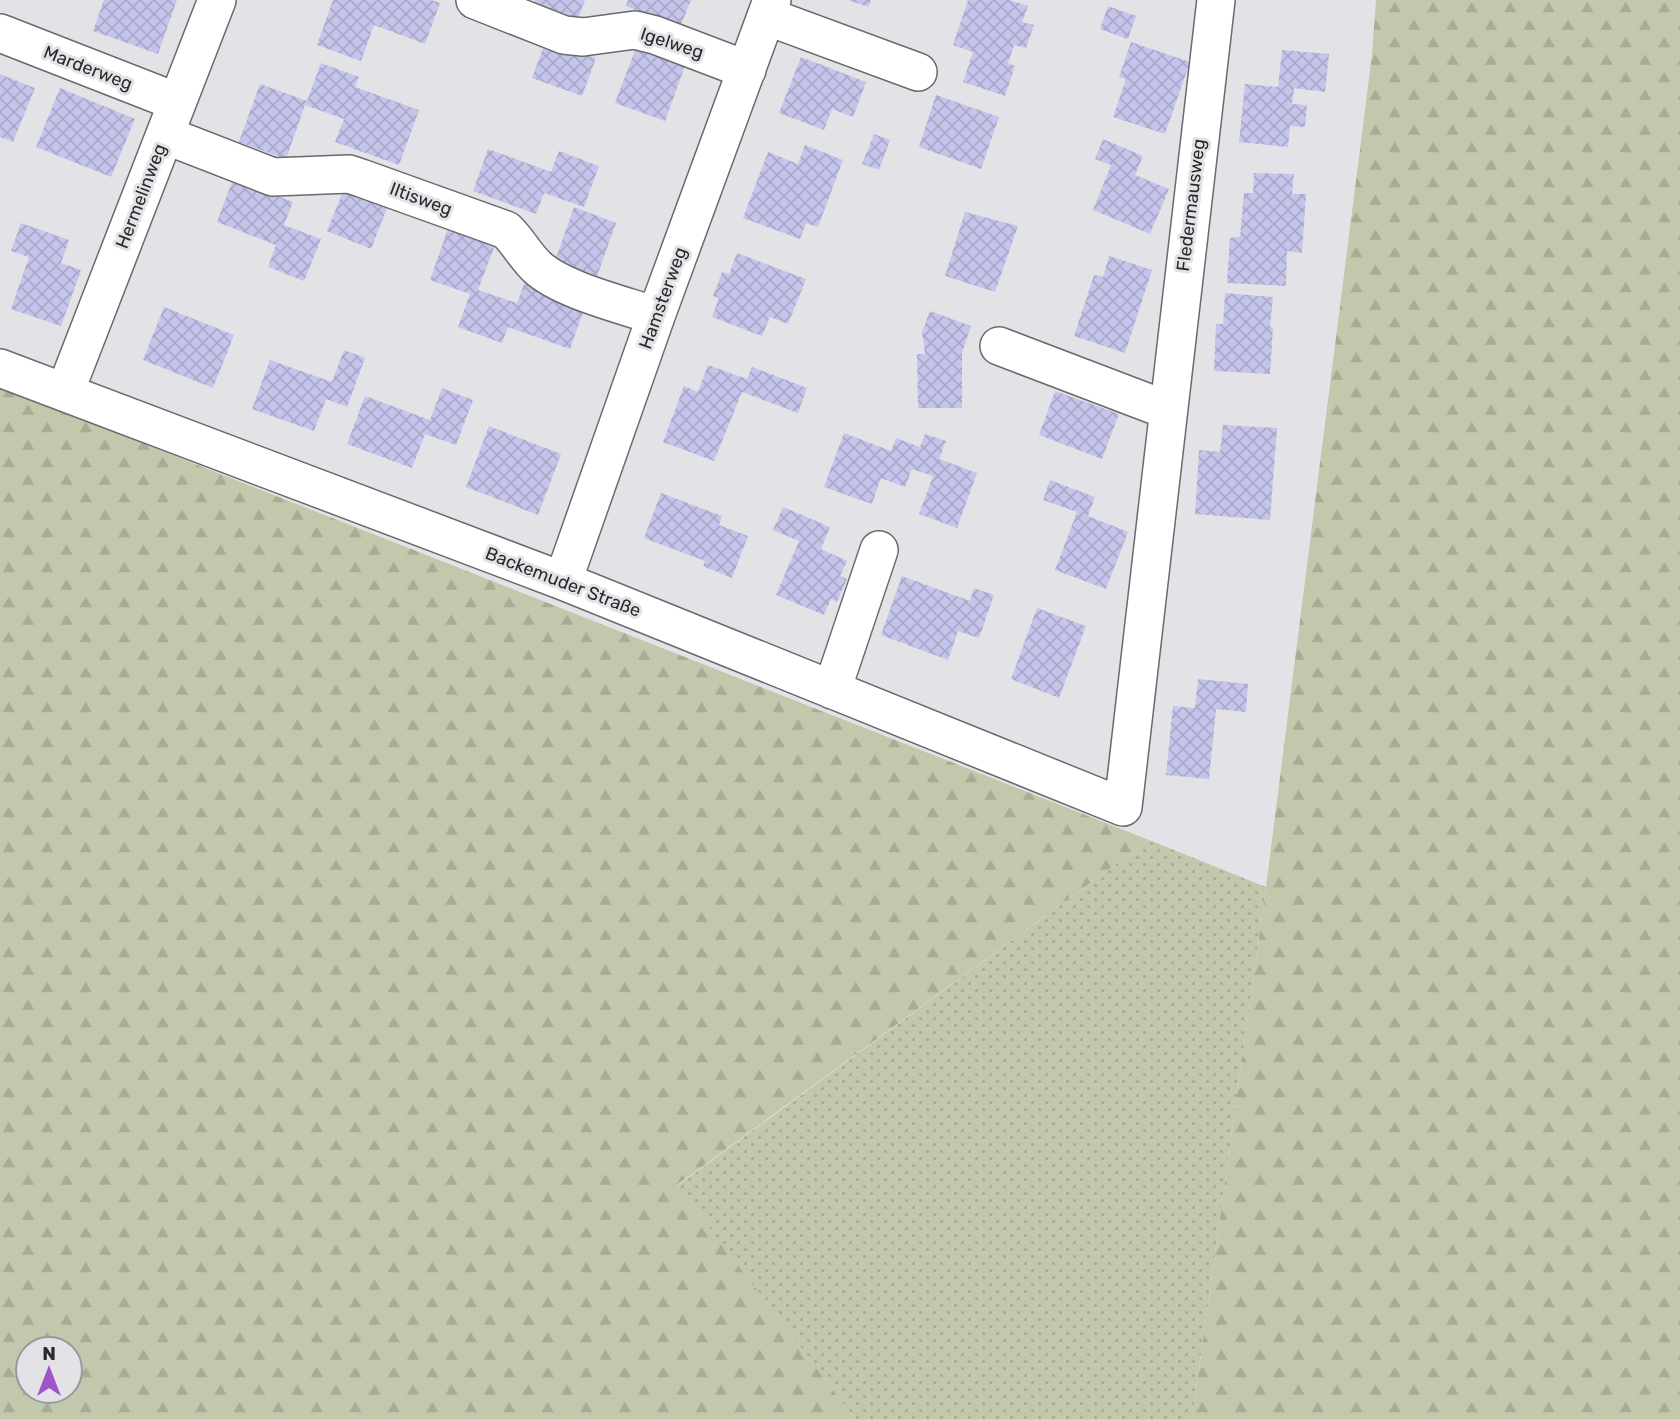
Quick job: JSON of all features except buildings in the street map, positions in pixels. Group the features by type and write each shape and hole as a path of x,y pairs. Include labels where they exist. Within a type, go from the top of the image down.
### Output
{"street":[{"name":"Hermelinweg","path":"65,392 217,0"},
{"name":"Igelweg","path":"475,0 564,34 583,37 635,30 655,34 747,70"},
{"name":"Fledermausweg","path":"1123,807 1216,0"},
{"name":"Hamsterweg","path":"564,582 656,317 769,8 918,72"},
{"name":"Marderweg","path":"0,33 171,119"},
{"name":"Iltisweg","path":"171,119 273,177 349,174 506,230 537,267 558,281 656,317"},
{"path":"999,346 1167,410"},
{"name":"Backemuder Straße","path":"0,368 564,582 1123,807"},
{"path":"832,690 879,550"}],"green space":[{"path":"1376,0 1680,0 1680,1419 1192,1419 1266,887 1372,55"},
{"path":"0,387 1149,840 677,1185 855,1419 0,1419"},
{"path":"1149,840 1266,887 1192,1419 855,1419 677,1186"}]}
